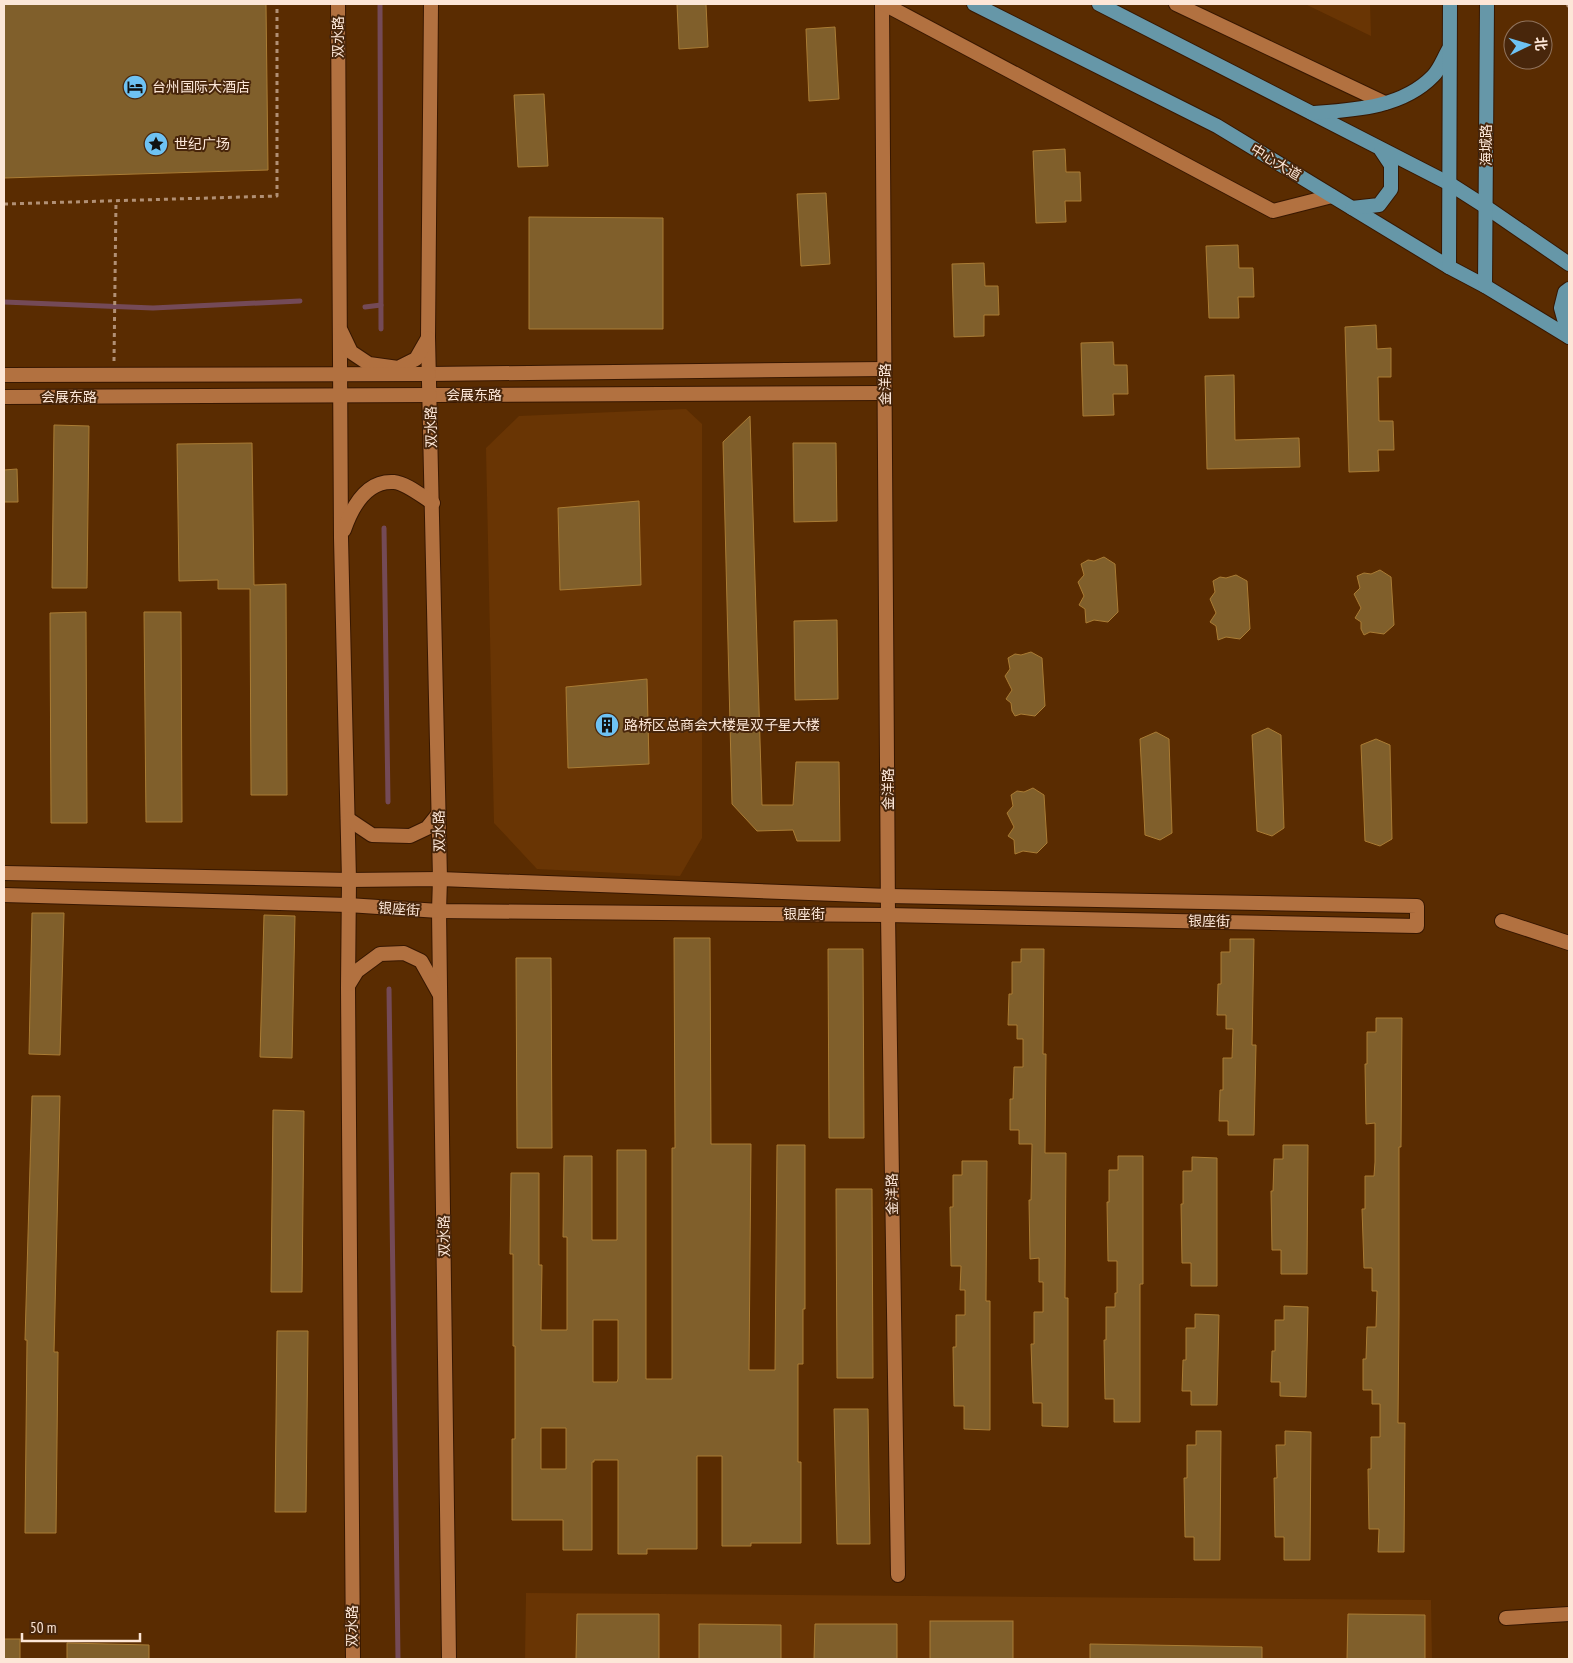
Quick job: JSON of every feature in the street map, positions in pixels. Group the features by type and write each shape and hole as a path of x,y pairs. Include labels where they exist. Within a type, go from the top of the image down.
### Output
{"main road":[{"name":"双水路","path":"338,4 341,538 349,880 352,1659"},
{"name":"双水路","path":"431,4 428,337 439,813 449,1659"},
{"path":"883,4 1273,211 1332,196"},
{"name":"金洋路","path":"883,4 888,914 898,1575"},
{"name":"中心大道","path":"974,4 1217,126 1449,267 1486,286 1569,337"},
{"path":"1099,4 1450,184 1569,264"},
{"path":"1176,4 1385,103"},
{"path":"1449,267 1450,4"},
{"name":"海城路","path":"1486,286 1487,4"},
{"path":"1311,113 1347,110 1385,103 1411,94 1434,75 1450,48"},
{"path":"1352,208 1378,205 1391,189 1391,165 1380,148"},
{"path":"1569,289 1565,292 1561,308 1569,337"},
{"path":"339,326 351,352 369,364 398,368 416,359 428,337"},
{"name":"会展东路","path":"4,374 430,374 885,369"},
{"name":"会展东路","path":"4,397 885,393"},
{"path":"341,538 348,518 359,498 374,485 395,482 411,489 432,503"},
{"path":"348,819 372,835 410,836 427,828 439,813"},
{"name":"银座街","path":"4,873 349,880 440,879 889,896 1417,906 1417,926 888,914 439,911 348,905 4,895"},
{"path":"1502,921 1569,943"},
{"path":"348,986 357,970 380,954 404,953 421,961 441,996"},
{"path":"1506,1618 1569,1614"}],"path":[{"path":"4,204 277,196 277,4"},
{"path":"115,339 116,202"}],"shaded area":[{"path":"1305,4 1370,4 1371,36"},
{"path":"686,409 702,424 702,838 680,876 537,869 494,823 486,448 519,416"},
{"path":"526,1593 1431,1600 1432,1659 525,1659"}],"building":[{"name":"台州国际大酒店","path":"4,4 266,4 268,170 4,178"},
{"path":"677,4 706,4 708,47 679,49"},
{"path":"835,27 839,99 809,101 806,29"},
{"path":"544,94 548,166 518,167 514,95"},
{"path":"1065,149 1066,172 1080,172 1081,201 1065,201 1066,222 1036,223 1033,151"},
{"path":"826,193 830,264 801,266 797,194"},
{"path":"529,217 663,218 663,329 529,329"},
{"path":"1238,245 1239,268 1253,268 1254,297 1238,297 1239,318 1209,318 1206,246"},
{"path":"984,263 985,286 998,286 999,315 984,315 984,336 954,337 952,264"},
{"path":"1376,325 1377,349 1391,348 1391,377 1378,377 1379,421 1393,421 1394,450 1378,450 1379,471 1349,472 1345,327"},
{"path":"1113,342 1114,365 1127,365 1128,394 1113,394 1114,415 1083,416 1081,343"},
{"path":"1234,375 1235,440 1299,438 1300,467 1207,469 1205,376"},
{"path":"750,416 762,805 793,805 796,762 839,762 840,841 797,841 793,830 757,831 732,804 723,442"},
{"path":"54,425 89,426 87,588 52,588"},
{"path":"252,443 254,585 286,584 287,795 251,795 250,589 218,589 218,580 179,581 177,444"},
{"path":"793,443 836,443 837,521 794,522"},
{"path":"17,469 18,502 4,502 4,470"},
{"path":"639,501 641,585 560,590 558,508"},
{"path":"1104,557 1115,564 1118,612 1108,622 1094,620 1086,623 1085,609 1079,605 1084,596 1078,582 1084,575 1081,564 1088,560 1094,561"},
{"path":"1380,570 1391,577 1394,625 1384,634 1370,632 1364,635 1361,629 1361,622 1355,618 1361,608 1354,594 1360,588 1357,576 1364,573 1371,574"},
{"path":"1236,575 1247,581 1250,629 1240,639 1226,637 1218,640 1216,626 1210,622 1216,613 1210,599 1215,592 1213,581 1220,577 1226,578"},
{"path":"86,612 87,823 51,823 50,613"},
{"path":"144,612 181,612 182,822 146,822"},
{"path":"837,620 838,699 795,700 794,621"},
{"path":"1031,652 1042,658 1045,706 1035,716 1021,714 1015,716 1011,703 1006,699 1012,690 1005,676 1010,669 1008,658 1015,654 1021,655"},
{"name":"路桥区总商会大楼是双子星大楼","path":"647,679 649,764 568,768 566,687"},
{"path":"1268,728 1281,735 1284,828 1272,836 1257,831 1252,735"},
{"path":"1156,732 1169,739 1172,833 1160,840 1145,835 1140,739"},
{"path":"1376,739 1390,745 1392,839 1380,846 1365,841 1361,745"},
{"path":"1033,788 1044,795 1047,843 1037,853 1023,851 1015,854 1014,840 1008,836 1014,827 1007,813 1013,806 1011,795 1017,791 1024,792"},
{"path":"32,913 64,913 60,1055 29,1054"},
{"path":"264,915 295,916 292,1058 260,1057"},
{"path":"674,938 710,938 711,1144 751,1144 749,1370 775,1370 777,1145 805,1145 805,1309 803,1309 803,1364 798,1364 798,1462 801,1462 801,1543 751,1543 751,1546 722,1546 722,1456 697,1456 697,1549 647,1549 647,1554 618,1554 618,1460 594,1460 592,1462 592,1550 563,1550 563,1520 512,1520 512,1439 515,1439 515,1346 513,1346 513,1254 510,1254 511,1173 539,1173 539,1265 542,1265 541,1330 567,1330 567,1237 563,1237 564,1156 592,1156 592,1240 617,1240 617,1150 646,1150 646,1379 672,1379 672,1148 675,1148","holes":["593,1320 618,1320 617,1382 593,1382","541,1428 566,1428 566,1469 541,1469"]},
{"path":"1230,939 1254,939 1252,1045 1256,1045 1254,1135 1228,1135 1228,1121 1219,1121 1220,1090 1223,1090 1223,1058 1232,1058 1233,1029 1226,1029 1226,1015 1217,1015 1218,984 1221,984 1221,952 1230,952"},
{"path":"828,949 863,949 864,1138 829,1138"},
{"path":"1021,949 1044,949 1043,1054 1046,1054 1045,1153 1066,1153 1065,1298 1068,1298 1068,1427 1042,1426 1042,1403 1033,1403 1031,1344 1034,1344 1034,1312 1043,1312 1043,1282 1039,1282 1039,1258 1030,1259 1029,1200 1031,1200 1032,1144 1019,1144 1019,1130 1010,1130 1010,1099 1013,1099 1014,1067 1023,1067 1023,1039 1017,1039 1017,1025 1008,1025 1009,994 1012,994 1012,962 1021,962"},
{"path":"516,958 551,958 552,1148 517,1148"},
{"path":"1376,1018 1402,1018 1401,1147 1399,1147 1398,1423 1405,1423 1404,1552 1378,1552 1379,1529 1369,1529 1368,1469 1371,1469 1371,1437 1380,1437 1380,1404 1372,1404 1372,1390 1363,1390 1363,1359 1366,1359 1367,1327 1376,1327 1377,1291 1372,1291 1372,1268 1364,1268 1362,1209 1365,1209 1365,1176 1374,1176 1375,1123 1366,1124 1365,1064 1367,1064 1367,1032 1376,1032"},
{"path":"32,1096 60,1096 54,1352 58,1352 56,1533 25,1533 27,1340 25,1340"},
{"path":"273,1110 304,1111 302,1292 271,1292"},
{"path":"1283,1145 1308,1145 1307,1274 1281,1274 1281,1250 1272,1250 1271,1191 1273,1191 1274,1159 1283,1159"},
{"path":"1118,1156 1143,1156 1143,1284 1140,1284 1140,1422 1114,1422 1114,1399 1105,1399 1104,1340 1106,1340 1106,1307 1115,1307 1115,1293 1117,1293 1117,1261 1108,1261 1107,1202 1109,1202 1109,1170 1118,1170"},
{"path":"1192,1157 1217,1158 1217,1286 1191,1286 1191,1263 1182,1263 1181,1204 1183,1204 1183,1171 1192,1171"},
{"path":"962,1161 987,1161 986,1301 990,1301 990,1430 964,1429 964,1406 954,1406 953,1347 956,1347 956,1315 965,1315 965,1290 960,1290 961,1266 951,1266 950,1207 953,1207 953,1175 962,1175"},
{"path":"836,1189 872,1189 873,1378 837,1378"},
{"path":"1284,1306 1308,1307 1306,1397 1280,1396 1280,1382 1271,1382 1272,1351 1275,1351 1275,1320 1284,1320"},
{"path":"1195,1314 1219,1315 1217,1405 1191,1405 1191,1391 1182,1391 1183,1360 1186,1360 1186,1328 1195,1328"},
{"path":"277,1331 308,1331 306,1512 275,1512"},
{"path":"834,1409 868,1409 870,1544 837,1544"},
{"path":"1196,1431 1221,1431 1220,1560 1194,1560 1194,1537 1185,1537 1184,1478 1187,1478 1187,1445 1196,1445"},
{"path":"1285,1431 1311,1432 1310,1560 1284,1560 1284,1537 1275,1537 1274,1478 1277,1478 1276,1445 1285,1445"},
{"path":"577,1614 659,1614 659,1659 576,1659"},
{"path":"1348,1614 1425,1615 1425,1659 1347,1659"},
{"path":"930,1621 1013,1621 1013,1659 930,1659"},
{"path":"699,1624 781,1625 781,1659 699,1659"},
{"path":"815,1624 897,1624 897,1659 814,1659"},
{"path":"4,1639 20,1639 20,1659 4,1659"},
{"path":"67,1643 149,1645 149,1659 67,1659"},
{"path":"1090,1644 1262,1647 1262,1659 1090,1659"}],"waterway":[{"path":"380,4 381,329"},
{"path":"4,302 153,308 300,301"},
{"path":"365,307 381,305"},
{"path":"384,528 388,802"},
{"path":"389,989 398,1659"}],"place":[{"name":"台州国际大酒店","path":"135,87"},
{"name":"世纪广场","path":"156,144"},
{"name":"路桥区总商会大楼是双子星大楼","path":"607,725"}]}
